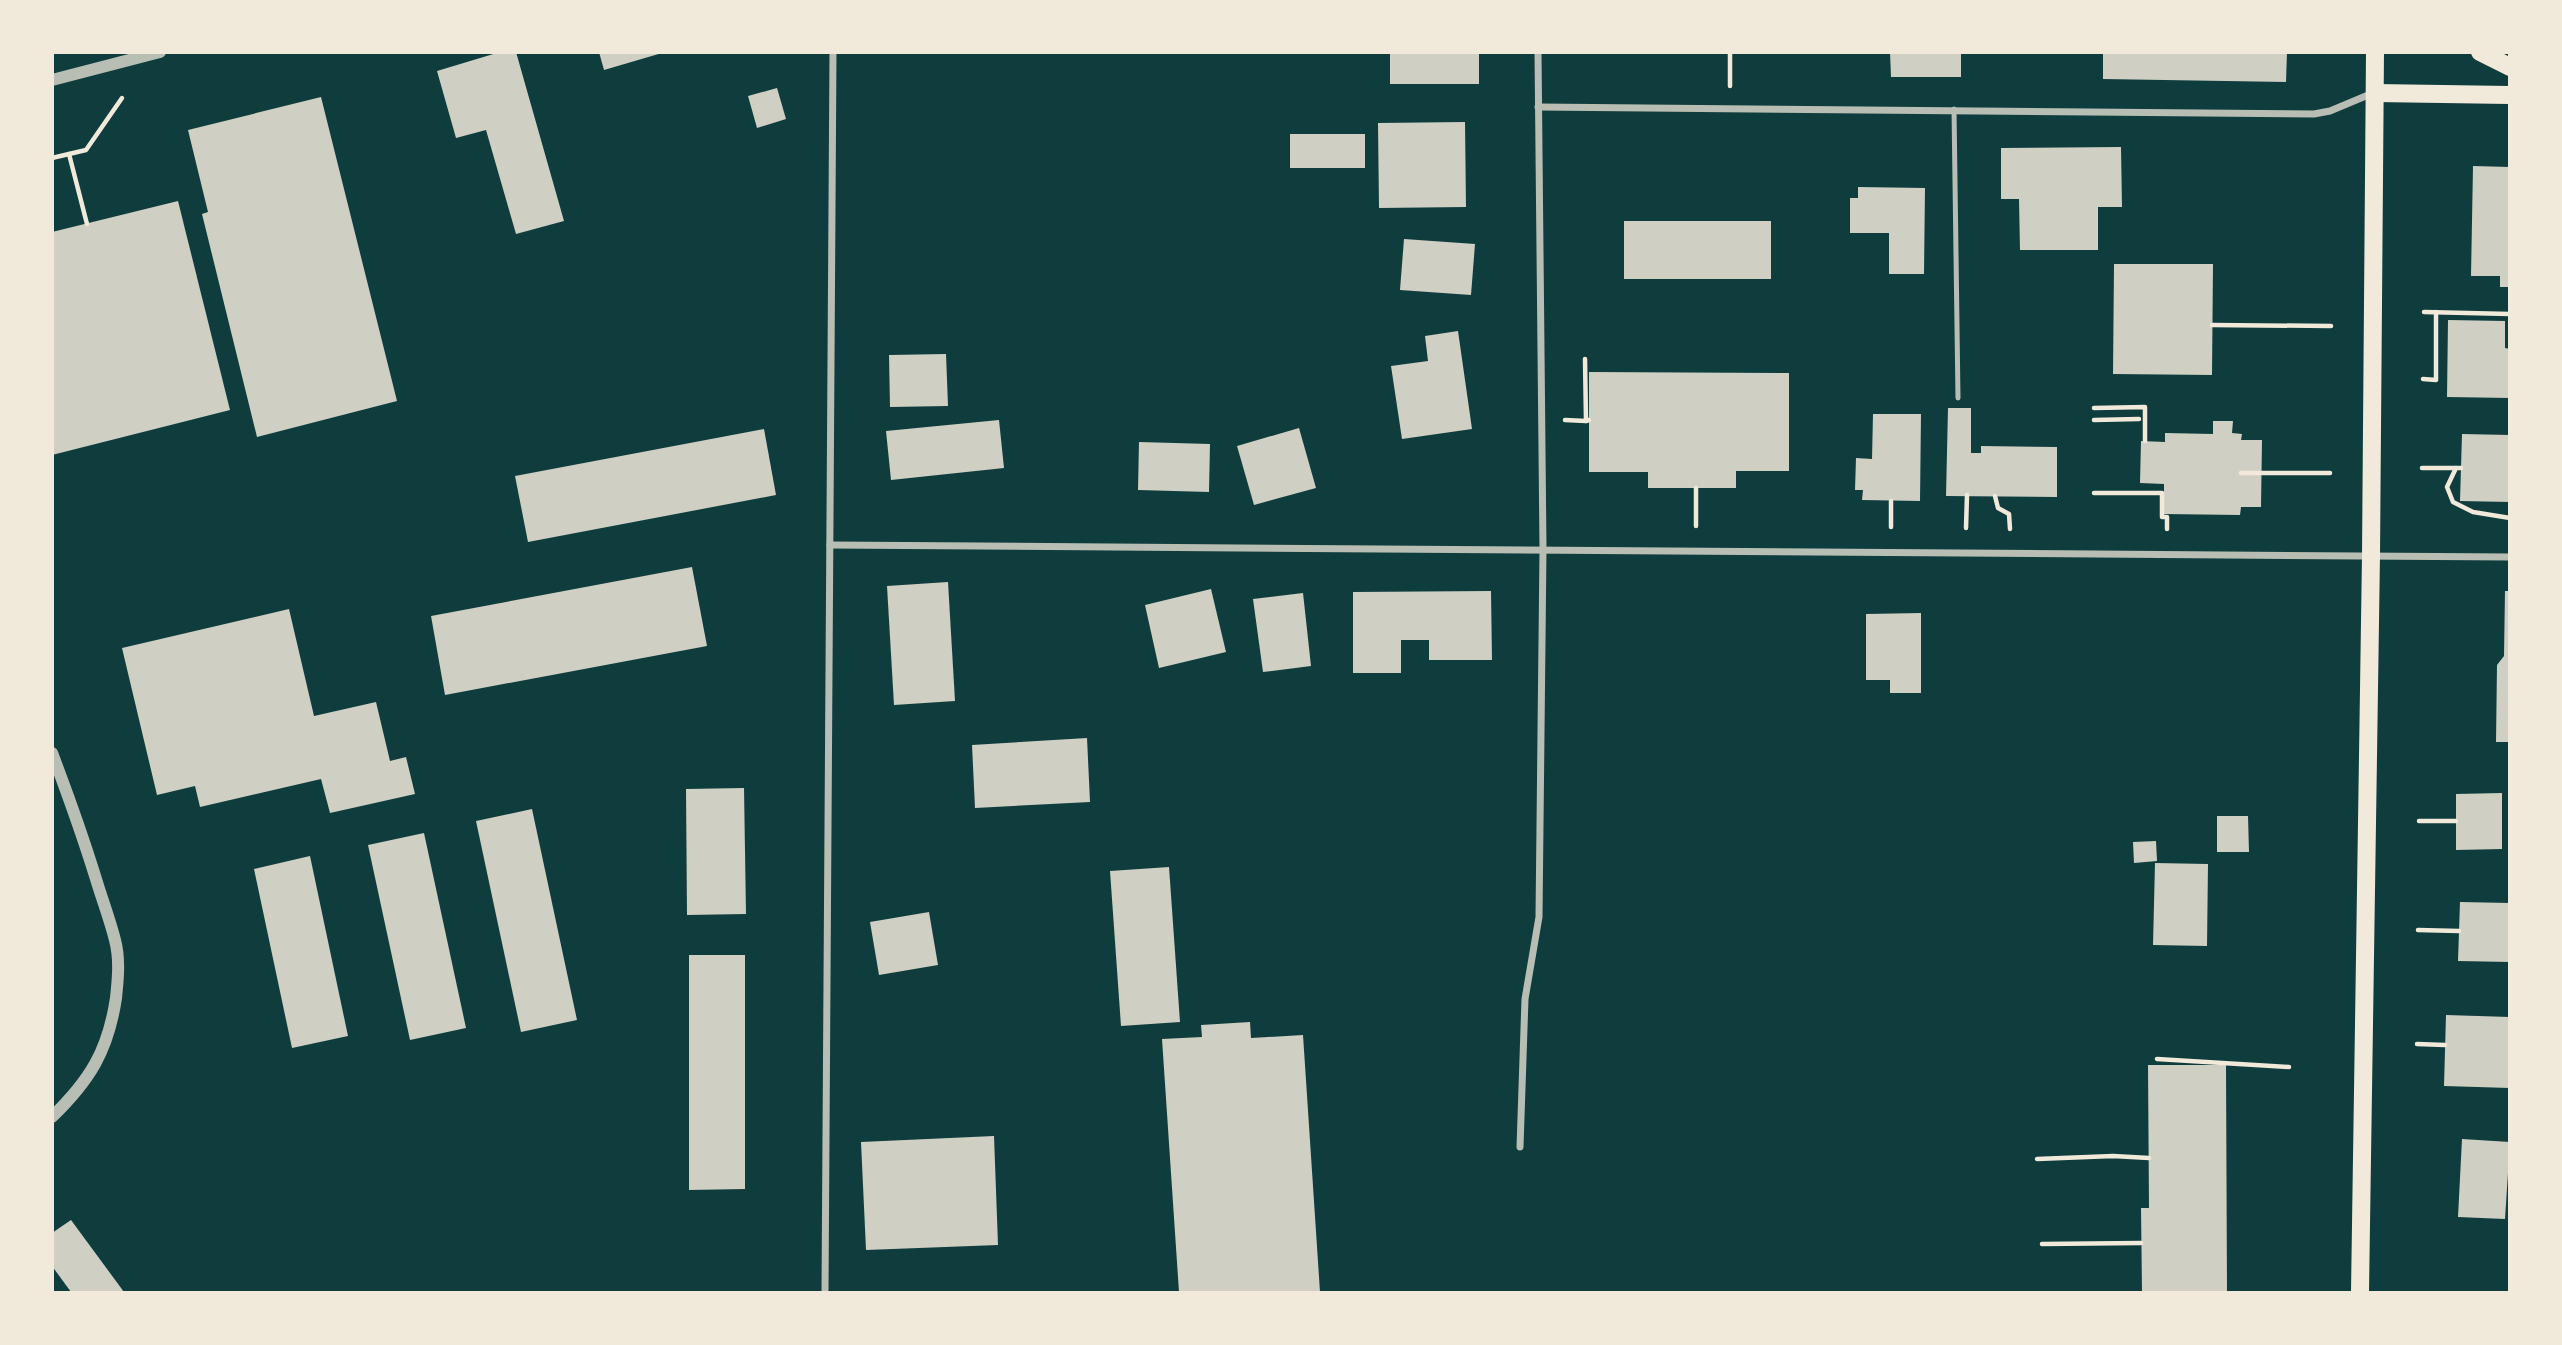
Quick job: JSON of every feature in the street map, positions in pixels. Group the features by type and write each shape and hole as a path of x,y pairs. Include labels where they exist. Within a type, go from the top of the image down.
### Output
{"main road":[{"path":"2360,1293 2375,52"},
{"path":"2480,52 2510,67"},
{"path":"2375,93 2510,95"}],"street":[{"path":"52,80 160,52"},
{"path":"825,1293 833,52"},
{"path":"1520,1147 1525,999 1539,918 1543,550 1538,52"},
{"path":"1538,107 2314,114 2330,111 2375,93"},
{"path":"830,545 2510,556"},
{"path":"52,753 78,820 116,942 119,975 106,1045 73,1097 52,1117"}],"lane":[{"path":"1954,109 1958,398"}],"path":[{"path":"1730,52 1730,108"},
{"path":"52,158 86,150 122,97"},
{"path":"69,154 86,224"},
{"path":"2424,312 2510,314"},
{"path":"2423,379 2436,380 2436,312"},
{"path":"2212,325 2331,326"},
{"path":"1585,359 1586,421 1589,420"},
{"path":"2094,408 2145,407 2145,442"},
{"path":"2094,420 2139,419"},
{"path":"2422,468 2458,468 2447,483 2448,494 2453,502 2473,512 2510,518"},
{"path":"2241,473 2330,473"},
{"path":"2156,484 2156,493"},
{"path":"1696,488 1696,526"},
{"path":"2094,493 2162,493 2162,517 2167,517 2167,529"},
{"path":"1966,528 1967,495"},
{"path":"1995,496 1998,508 2010,514 2010,529"},
{"path":"1891,527 1892,500"},
{"path":"2419,821 2456,821"},
{"path":"2418,930 2459,931"},
{"path":"2417,1044 2445,1045"},
{"path":"2157,1059 2289,1067"},
{"path":"2037,1159 2113,1156 2149,1158"},
{"path":"2042,1244 2141,1242"}],"building":[{"path":"500,52 516,52 564,221 516,234 486,130 456,138 437,71"},
{"path":"599,52 662,52 662,53 604,70"},
{"path":"1390,52 1479,52 1479,84 1390,84"},
{"path":"1890,52 1961,52 1961,77 1891,77"},
{"path":"2103,52 2287,52 2286,82 2103,79"},
{"path":"777,88 786,119 757,128 748,96"},
{"path":"321,97 397,401 257,437 202,214 208,212 188,130"},
{"path":"1465,122 1466,207 1379,208 1378,123"},
{"path":"1290,134 1365,134 1365,168 1290,168"},
{"path":"2121,147 2122,207 2098,207 2098,250 2020,250 2019,199 2001,199 2001,148"},
{"path":"2473,166 2510,167 2510,287 2500,287 2500,276 2471,276"},
{"path":"1858,187 1925,188 1924,274 1889,274 1889,233 1850,233 1850,198 1858,198"},
{"path":"178,201 230,410 52,455 52,232"},
{"path":"1624,221 1771,221 1771,279 1624,279"},
{"path":"1404,239 1475,244 1471,295 1400,290"},
{"path":"2114,264 2213,264 2212,375 2113,374"},
{"path":"2448,320 2505,321 2505,348 2510,349 2510,398 2447,397"},
{"path":"1458,331 1472,429 1402,439 1391,366 1428,361 1425,336"},
{"path":"946,354 948,406 890,407 889,355"},
{"path":"1589,372 1789,373 1789,471 1736,471 1736,488 1648,488 1648,472 1589,472"},
{"path":"1948,408 1971,408 1971,453 1981,453 1981,446 2057,447 2057,497 1946,496"},
{"path":"1873,414 1921,414 1920,501 1862,500 1863,490 1855,490 1856,458 1872,459"},
{"path":"999,420 1004,468 891,480 886,431"},
{"path":"2213,421 2233,421 2232,433 2242,434 2241,440 2262,440 2261,507 2241,507 2240,515 2164,514 2164,484 2140,483 2141,441 2165,442 2165,433 2213,434"},
{"path":"1299,428 1316,488 1254,505 1237,446"},
{"path":"764,429 776,495 528,542 515,476"},
{"path":"2462,434 2510,435 2510,502 2460,501"},
{"path":"1139,442 1210,444 1209,492 1138,490"},
{"path":"692,567 707,646 445,695 431,616"},
{"path":"948,582 955,701 894,705 887,586"},
{"path":"1211,589 1226,652 1159,668 1145,605"},
{"path":"1491,591 1492,660 1429,660 1429,640 1401,640 1401,673 1353,673 1353,592"},
{"path":"2505,591 2510,591 2510,742 2496,742 2497,665 2504,656"},
{"path":"1303,593 1311,666 1263,672 1253,599"},
{"path":"289,609 314,716 376,702 390,761 406,757 415,794 330,813 321,779 200,807 195,786 157,795 122,648"},
{"path":"1921,613 1921,693 1890,693 1890,680 1866,680 1866,614"},
{"path":"1087,738 1090,802 975,808 972,745"},
{"path":"744,788 746,914 687,915 686,789"},
{"path":"2502,793 2502,849 2456,850 2456,794"},
{"path":"532,809 577,1020 521,1032 476,821"},
{"path":"2217,816 2248,816 2249,852 2217,852"},
{"path":"424,833 466,1028 410,1040 368,845"},
{"path":"2156,841 2157,861 2134,863 2133,842"},
{"path":"310,856 348,1036 292,1048 254,869"},
{"path":"2155,863 2208,864 2207,946 2153,945"},
{"path":"1169,867 1180,1022 1121,1026 1110,871"},
{"path":"2460,902 2510,903 2510,962 2458,961"},
{"path":"929,912 938,965 879,975 870,922"},
{"path":"689,955 745,955 745,1189 689,1190"},
{"path":"2446,1015 2510,1017 2510,1088 2444,1086"},
{"path":"1250,1022 1251,1038 1303,1035 1320,1292 1179,1292 1162,1039 1202,1037 1201,1025"},
{"path":"2148,1065 2226,1065 2227,1292 2142,1292 2141,1208 2149,1208"},
{"path":"994,1136 998,1245 866,1250 861,1142"},
{"path":"2462,1139 2510,1142 2505,1219 2458,1217"},
{"path":"71,1220 124,1292 71,1292 52,1266 52,1233"}]}
